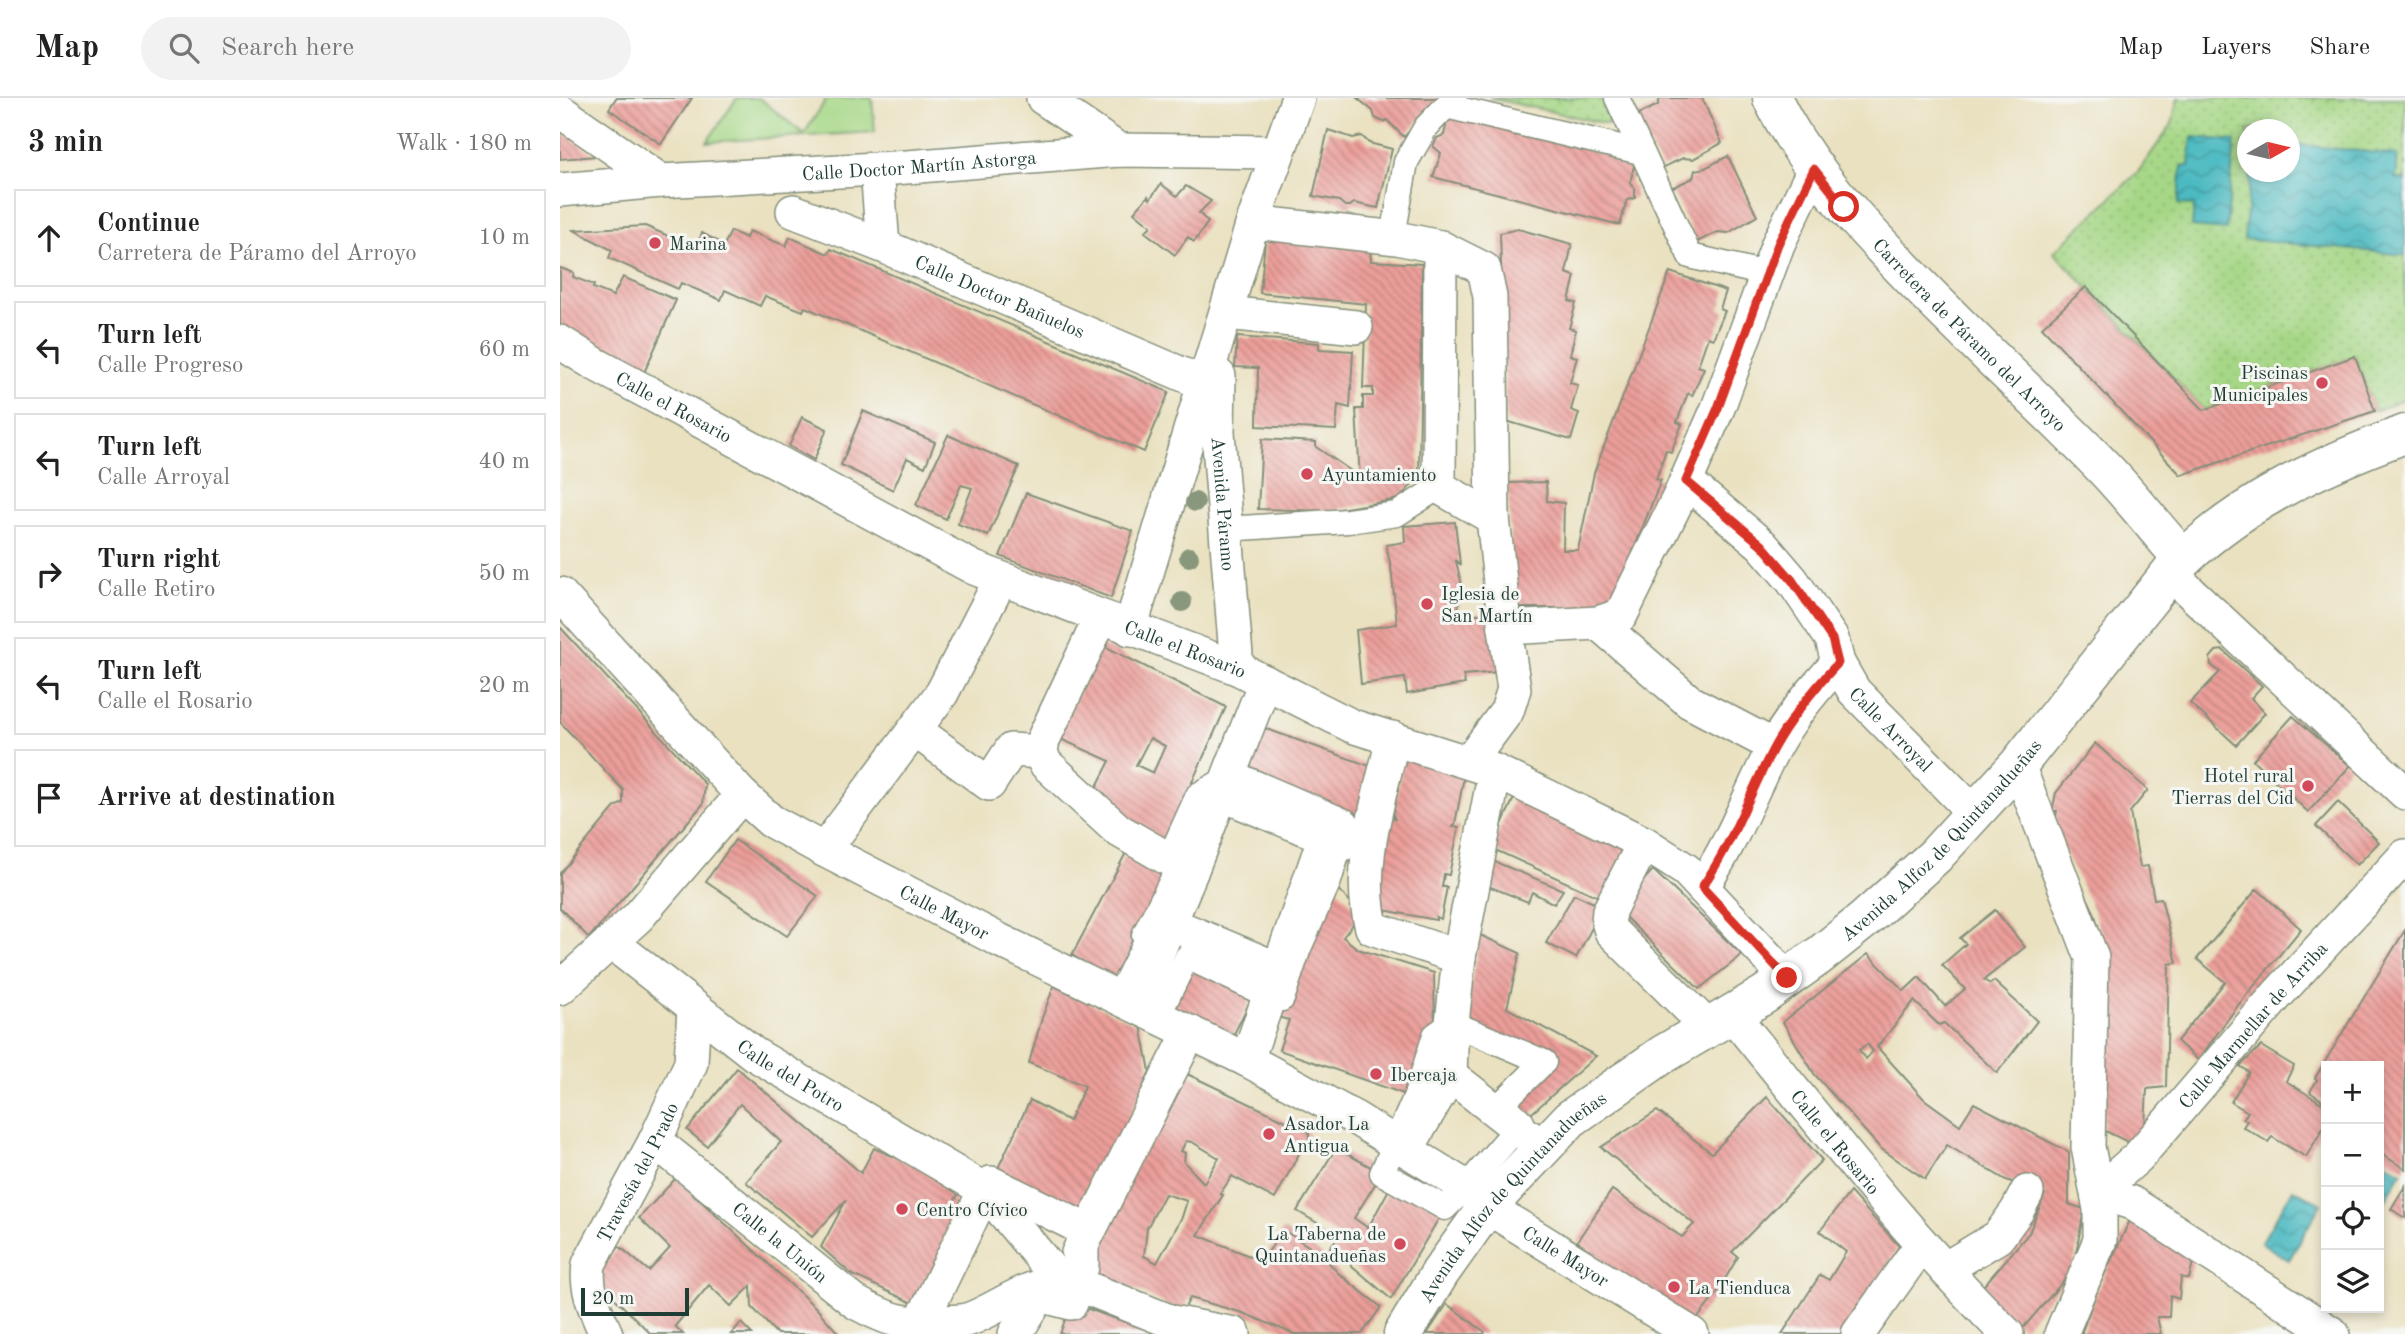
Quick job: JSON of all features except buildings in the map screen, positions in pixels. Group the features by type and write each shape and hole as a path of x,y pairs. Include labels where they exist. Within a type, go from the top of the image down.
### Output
{"main road":[{"name":"Carretera de Páramo del Arroyo","path":"1772,98 1787,128 1814,169 1844,207 1933,301 2105,468 2176,566"},
{"name":"Avenida Alfoz de Quintanadueñas","path":"1403,1334 1440,1273 1477,1197 1530,1137 1570,1119 1610,1089 1765,995 1820,955 1888,899 1935,856 2018,765 2176,566 2264,497 2405,434"}],"street":[{"path":"1043,98 1119,150"},
{"name":"Avenida Páramo","path":"1041,752 1043,740 1116,623 1205,384 1253,222 1298,98"},
{"path":"1618,98 1690,256 1766,274"},
{"path":"1395,225 1406,162 1426,127 1450,102 1641,152"},
{"path":"560,111 661,181"},
{"name":"Calle Doctor Martín Astorga","path":"560,190 1119,150 1278,152"},
{"path":"877,169 883,246"},
{"path":"1505,628 1598,623 1621,615 1718,408 1778,244 1814,169"},
{"name":"Calle Doctor Bañuelos","path":"793,211 883,246 1205,384"},
{"path":"1253,222 1396,238 1440,247 1485,269 1490,297 1493,518 1514,690 1482,766 1452,1023 1450,1075 1401,1146"},
{"path":"1439,487 1440,247"},
{"path":"1223,326 1356,327"},
{"name":"Avenida Páramo","path":"1223,326 1218,432 1225,529 1251,675"},
{"name":"Calle el Rosario","path":"560,342 595,364 962,562 1251,675 1352,726 1482,766 1644,843 1686,870 1787,978"},
{"name":"Calle Arroyal","path":"1686,481 1762,545 1792,580 1832,639 1838,663 1854,691 1974,813"},
{"path":"1439,487 1493,518"},
{"path":"1225,529 1348,521 1397,514 1439,487"},
{"path":"2176,566 2405,793"},
{"path":"824,850 942,693 1000,579"},
{"name":"Calle Mayor","path":"560,594 741,795 771,821 999,940 1139,998 1190,1032 1247,1060 1401,1146 1692,1334"},
{"path":"1598,623 1690,702 1774,746"},
{"path":"1702,887 1718,865 1774,746 1813,691 1838,663"},
{"path":"1139,998 1171,924 1183,867 1224,786 1251,675"},
{"path":"915,730 989,783 1011,750 1041,752 1045,763 1118,830 1183,867"},
{"path":"1247,1060 1306,897 1344,845 1393,737"},
{"path":"2018,765 2092,958 2088,1147 2098,1192 2100,1240 2061,1334"},
{"path":"1224,786 1344,845 1372,928 1459,957"},
{"path":"560,988 638,917 741,795"},
{"path":"1644,843 1609,911 1611,931 1720,1020"},
{"name":"Calle Marmellar de Arriba","path":"2098,1192 2138,1157 2277,995 2405,856"},
{"path":"1183,867 1175,874 1144,935 1148,937 1125,983 1139,998 1164,1003 1187,957 1274,982"},
{"path":"1171,924 1274,982"},
{"name":"Calle del Potro","path":"611,942 754,1054 985,1190"},
{"name":"Travesía del Prado","path":"606,1334 590,1294 587,1279 589,1264 655,1141 691,1063 694,1007"},
{"name":"Calle el Rosario","path":"1720,1020 1965,1293 2007,1334"},
{"path":"1452,1023 1544,1062 1502,1103 1522,1122 1530,1137"},
{"path":"1401,1146 1435,1035 1452,1023"},
{"path":"1015,1334 1040,1295 1071,1303 1069,1283 1082,1247 1190,1032"},
{"path":"1450,1075 1530,1137"},
{"name":"Calle la Unión","path":"655,1141 855,1302 914,1329 968,1327"},
{"path":"914,1329 927,1310 985,1190 991,1183 1082,1228 1082,1247"},
{"path":"985,1190 1069,1283 1172,1322 1234,1334"},
{"path":"1945,1269 1998,1237 2017,1212 2027,1192"},
{"path":"2098,1192 2132,1203 2333,1334"},
{"path":"1858,1334 1922,1244"},
{"path":"968,1327 1024,1291 1069,1283"}],"green space":[{"path":"737,98 759,98 804,134 827,98 872,98 875,132 707,142"},
{"path":"1489,98 1604,98 1610,116 1608,124"},
{"path":"2178,98 2405,98 2405,399 2375,411 2355,356 2204,410 2054,252 2138,172 2172,124"}],"water":[{"path":"2192,137 2235,141 2226,230 2192,227 2194,205 2178,204 2182,166 2189,166"},
{"path":"2300,145 2398,155 2396,179 2405,180 2405,255 2244,239 2250,182 2300,182"},
{"path":"2384,1161 2402,1172 2384,1202"},
{"path":"2293,1189 2321,1204 2289,1260 2261,1243"}],"place":[{"name":"Marina","path":"655,243"},
{"name":"Piscinas Municipales","path":"2322,383"},
{"name":"Ayuntamiento","path":"1307,474"},
{"name":"Iglesia de San Martín","path":"1427,604"},
{"name":"Hotel rural Tierras del Cid","path":"2308,786"},
{"name":"Ibercaja","path":"1376,1074"},
{"name":"Asador La Antigua","path":"1269,1134"},
{"name":"Centro Cívico","path":"902,1209"},
{"name":"La Taberna de Quintanadueñas","path":"1400,1244"},
{"name":"La Tienduca","path":"1674,1287"}],"route":[{"path":"1787,978 1702,887 1718,865 1774,746 1813,691 1838,663 1832,639 1792,580 1762,545 1686,481 1718,408 1778,244 1814,169 1844,207"}]}
